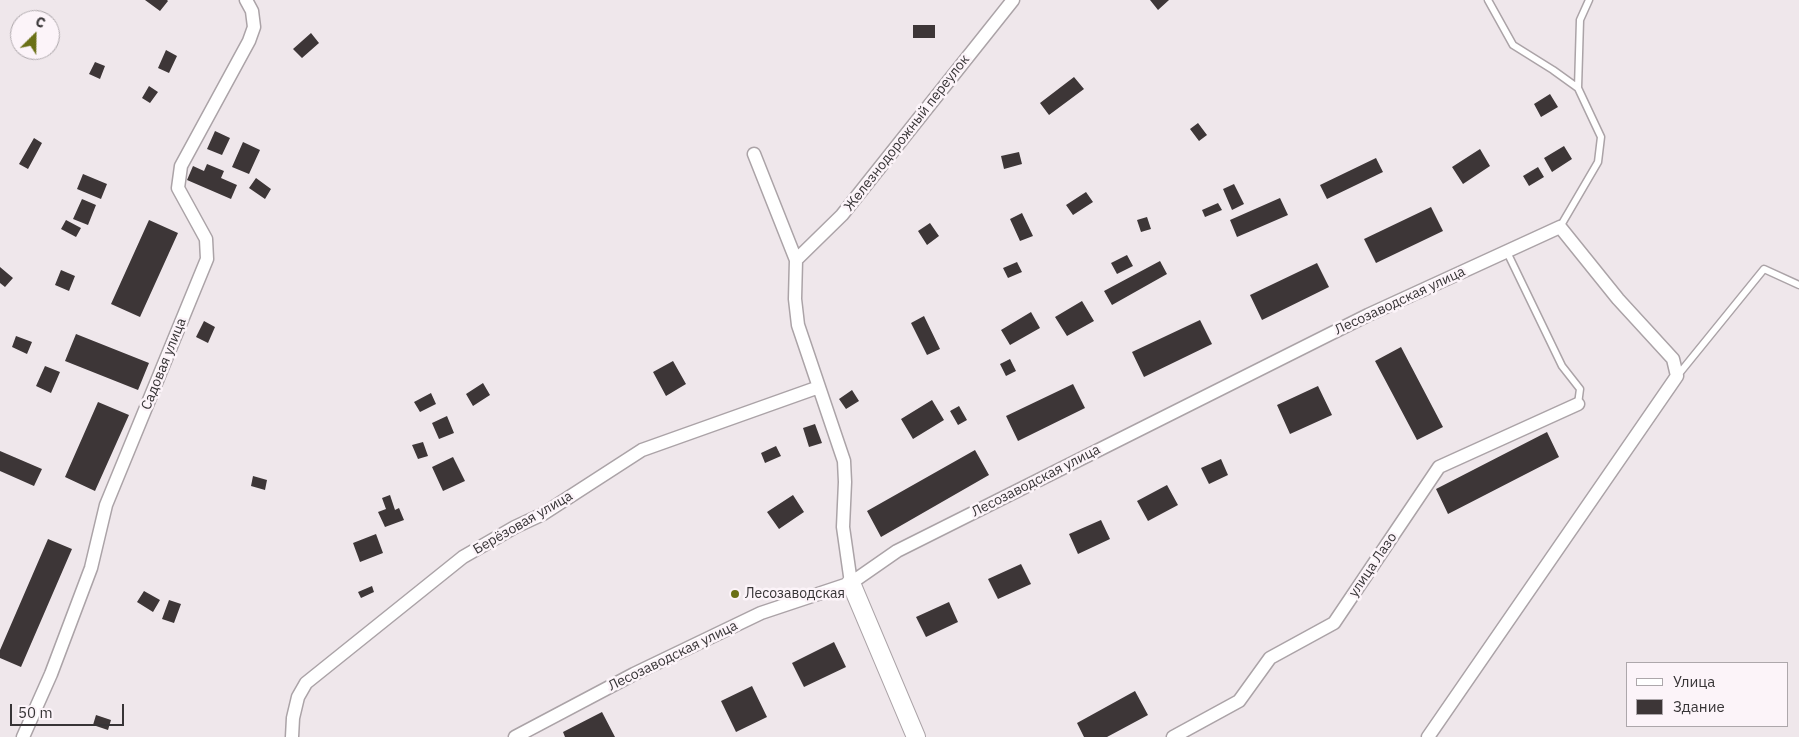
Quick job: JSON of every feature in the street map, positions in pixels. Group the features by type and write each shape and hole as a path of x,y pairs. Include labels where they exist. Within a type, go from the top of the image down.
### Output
{"street":[{"name":"Садовая улица","path":"23,737 51,674 91,568 106,505 207,259 206,239 178,188 181,166 249,41 254,27 252,12 246,0"},
{"name":"Железнодорожный переулок","path":"796,260 842,216 1013,0"},
{"path":"754,154 796,260 795,299 798,325 844,460 843,527 851,583 916,737"},
{"path":"1428,737 1677,376 1673,359 1618,299 1560,227"},
{"name":"Лесозаводская улица","path":"516,737 634,674 761,613 851,583 905,546 1368,315 1560,227"},
{"name":"Берёзовая улица","path":"292,737 293,718 298,697 306,683 463,557 543,514 642,450 819,387"},
{"name":"улица Лазо","path":"1172,737 1238,701 1270,658 1334,623 1439,467 1578,404"}],"lane":[{"path":"1488,0 1513,45 1554,70 1578,88 1601,137 1598,162 1560,227"},
{"path":"1578,88 1580,20 1589,0"},
{"path":"1507,252 1562,366 1580,389 1578,404"},
{"path":"1677,376 1764,269 1799,285"}],"building":[{"path":"145,0 167,0 168,1 160,11"},
{"path":"1150,0 1169,0 1158,10"},
{"path":"913,25 935,25 935,38 913,38"},
{"path":"311,33 319,43 302,58 293,49"},
{"path":"166,50 177,56 169,73 158,68"},
{"path":"95,62 105,66 100,79 89,74"},
{"path":"1074,77 1084,89 1049,115 1040,103"},
{"path":"149,86 158,92 150,103 142,98"},
{"path":"1550,94 1558,107 1541,117 1534,104"},
{"path":"1198,123 1207,135 1199,141 1190,129"},
{"path":"215,131 230,138 222,155 207,149"},
{"path":"34,138 42,143 28,169 19,164"},
{"path":"243,142 260,150 249,174 232,167"},
{"path":"1564,146 1572,159 1552,172 1544,158"},
{"path":"1480,149 1490,166 1463,184 1452,167"},
{"path":"1019,152 1022,164 1004,169 1001,156"},
{"path":"1376,158 1383,172 1327,199 1320,185"},
{"path":"207,164 224,171 221,178 237,185 231,199 187,180 193,166 204,171"},
{"path":"1538,167 1544,177 1529,186 1523,176"},
{"path":"83,174 107,184 101,199 77,189"},
{"path":"256,178 271,189 265,199 249,188"},
{"path":"1234,184 1244,204 1232,210 1223,189"},
{"path":"1086,192 1093,202 1073,215 1066,205"},
{"path":"1280,198 1288,215 1237,237 1230,220"},
{"path":"82,199 96,205 88,225 73,219"},
{"path":"1218,203 1222,210 1205,217 1202,210"},
{"path":"1431,207 1443,231 1376,263 1364,239"},
{"path":"1022,213 1033,236 1020,241 1010,219"},
{"path":"1147,217 1151,229 1141,232 1137,220"},
{"path":"66,220 81,228 76,237 61,229"},
{"path":"149,220 178,233 140,317 111,304"},
{"path":"930,223 939,236 927,245 918,231"},
{"path":"1127,255 1133,266 1117,274 1111,263"},
{"path":"1160,261 1167,274 1112,305 1104,291"},
{"path":"1017,262 1022,272 1008,278 1003,268"},
{"path":"1317,263 1329,287 1262,320 1250,295"},
{"path":"0,267 13,278 5,287 0,283"},
{"path":"61,270 75,276 69,291 55,285"},
{"path":"1082,301 1094,321 1067,336 1055,317"},
{"path":"1031,312 1040,328 1010,345 1001,330"},
{"path":"924,316 940,349 927,355 911,323"},
{"path":"1200,320 1212,344 1144,377 1132,352"},
{"path":"204,321 215,327 208,343 196,337"},
{"path":"76,334 149,363 138,390 65,361"},
{"path":"16,336 32,342 27,354 12,347"},
{"path":"1401,347 1443,427 1417,440 1375,361"},
{"path":"1010,359 1016,371 1006,376 1000,364"},
{"path":"673,361 686,384 666,396 653,372"},
{"path":"45,366 60,372 51,393 36,386"},
{"path":"483,383 490,395 473,406 466,394"},
{"path":"1073,384 1085,408 1018,441 1006,416"},
{"path":"1318,386 1332,415 1290,434 1277,405"},
{"path":"852,390 859,401 846,409 839,399"},
{"path":"431,393 436,404 420,412 414,402"},
{"path":"932,400 944,420 913,439 901,419"},
{"path":"98,402 129,415 95,491 65,477"},
{"path":"959,406 967,420 958,425 950,411"},
{"path":"447,416 454,433 439,439 432,423"},
{"path":"815,424 822,443 809,447 803,428"},
{"path":"1547,432 1559,457 1448,514 1436,489"},
{"path":"423,442 428,456 418,459 412,445"},
{"path":"776,446 781,456 765,463 761,453"},
{"path":"975,450 989,475 881,537 867,511"},
{"path":"0,451 42,469 34,486 0,471"},
{"path":"453,457 465,481 443,491 432,467"},
{"path":"1221,459 1228,475 1209,484 1201,468"},
{"path":"253,476 267,480 265,490 251,486"},
{"path":"1167,485 1178,505 1148,521 1137,501"},
{"path":"390,495 395,510 399,508 404,520 385,527 378,512 386,509 382,498"},
{"path":"793,495 804,512 779,529 767,512"},
{"path":"1101,520 1110,539 1078,554 1069,534"},
{"path":"376,534 383,553 360,562 353,543"},
{"path":"48,539 72,549 21,667 0,658 0,650"},
{"path":"1021,564 1031,584 998,599 988,579"},
{"path":"372,586 374,592 361,598 358,592"},
{"path":"144,591 160,600 153,612 137,602"},
{"path":"169,600 181,604 174,623 162,619"},
{"path":"949,602 958,622 926,637 916,617"},
{"path":"834,642 846,667 804,687 792,663"},
{"path":"752,686 767,717 736,732 721,701"},
{"path":"1135,691 1148,715 1107,737 1084,737 1077,723"},
{"path":"602,712 615,737 565,737 563,732"},
{"path":"96,715 111,720 108,730 93,725"}],"place":[{"name":"Лесозаводская","path":"735,594"}]}
